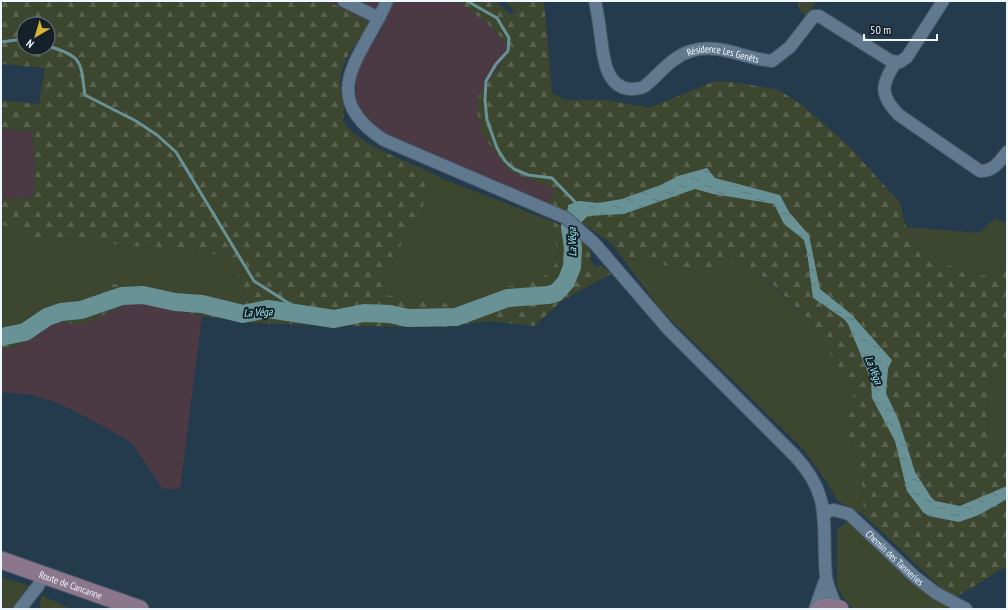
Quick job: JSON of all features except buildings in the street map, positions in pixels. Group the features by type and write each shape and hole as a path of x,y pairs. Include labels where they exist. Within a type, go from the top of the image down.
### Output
{"main road":[{"name":"Route de Cancanne","path":"1,560 140,609"},
{"path":"820,609 825,607 838,608"}],"street":[{"path":"344,1 380,18"},
{"path":"387,1 380,18 349,73 347,88 349,99 357,118 373,133 384,140 566,218 595,244 674,335 804,466 817,485 824,512 826,578 838,608"},
{"name":"Résidence Les Genêts","path":"595,1 606,66 616,82 626,88 634,89 644,86 670,62 690,51 703,49 722,50 772,61 790,47 814,16 819,16 891,61 896,62"},
{"path":"943,1 907,57 900,62 896,62 884,80 884,87 890,104 899,115 980,171 987,171 994,168 1007,152"},
{"name":"Chemin des Tanneries","path":"824,512 834,510 850,514 915,578 936,593 966,609"},
{"path":"20,609 38,586 44,575"},
{"path":"815,609 826,578"}],"shaded area":[{"path":"326,1 458,1 489,25 506,43 507,54 487,83 509,171 555,189 547,207 474,176 387,134 371,123 359,109 356,96 356,78 362,60 383,28 369,24"},
{"path":"1,129 32,132 35,178 34,197 1,199"},
{"path":"137,302 202,316 180,489 163,489 132,443 92,420 60,404 33,395 1,392 1,350 17,346 53,321 83,325 128,303"}],"green space":[{"path":"1,1 326,1 364,19 369,24 343,66 340,86 344,112 343,121 358,137 369,144 426,170 422,220 407,230 379,294 462,305 491,294 496,288 535,281 550,271 555,263 558,249 554,238 554,222 579,238 591,252 590,260 596,267 603,266 611,274 563,300 534,326 490,321 444,327 254,323 202,316 137,302 128,303 83,325 53,321 17,346 1,350 1,328 9,327 53,306 95,298 108,282 133,289 247,301 231,256 56,238 30,238 14,227 1,225 1,199 33,197 35,178 32,132 1,129 1,100 39,104 45,68 1,64"},
{"path":"458,1 496,1 510,15 521,8 522,1 544,1 552,93 566,100 607,100 649,108 715,81 734,82 779,90 802,105 847,144 900,203 906,227 935,258 962,272 991,277 1007,266 1007,371 996,366 987,397 988,447 1007,453 1007,566 953,599 864,515 861,467 845,426 854,393 811,321 774,286 743,260 699,271 633,260 626,263 611,243 579,221 547,207 554,189 509,171 482,134 477,112 478,97 507,54 506,43 489,25"},
{"path":"505,1 522,1 521,8 515,12"},
{"path":"798,1 811,1 815,3 806,16 799,8"},
{"path":"426,170 443,179 554,222 554,238 558,251 556,263 550,273 543,279 491,294 462,305 379,294 407,230 422,220"},
{"path":"995,218 1007,224 1007,266 991,277 962,272 935,258 906,227 979,233"},
{"path":"1,225 14,227 30,238 56,238 232,256 247,302 133,289 108,282 95,298 53,306 9,327 1,328"},
{"path":"743,259 811,321 854,393 845,426 861,467 864,515 838,501 804,450 661,310 626,263 633,260 699,271"},
{"path":"996,366 1007,371 1007,453 988,447 987,397"},
{"path":"846,522 854,524 955,609 853,609 843,597 837,586 837,530"},
{"path":"1,577 30,586 15,609 1,609"},
{"path":"42,595 64,606 76,609 41,609 40,602"}],"water":[{"path":"707,168 715,178 780,195 789,212 809,235 820,289 851,314 892,360 888,369 886,393 899,421 915,472 931,497 935,501 960,506 1007,486 1007,499 979,515 959,522 928,516 923,512 907,491 895,441 872,398 871,380 848,324 844,319 813,298 804,240 784,224 774,204 713,194 695,189 624,214 587,216 579,224 567,214 568,205 579,201 598,203 622,199 663,184 678,176"}],"waterway":[{"path":"467,1 497,18 509,38 508,51 496,64 486,81 485,100 487,120 497,148 505,161 514,169 528,175 552,178 577,204"},
{"path":"1,42 16,40"},
{"path":"56,49 74,57 78,62 81,67 85,95 136,121 157,135 176,152 254,281 290,304 298,315"},
{"name":"La Véga","path":"1,337 25,332 47,317 61,312 81,310 122,296 143,295 175,302 202,304 243,314 268,309 334,319 364,313 390,314 408,318 456,317 508,298 556,293 566,282 572,267 573,248 570,227 573,218 581,210"}]}
